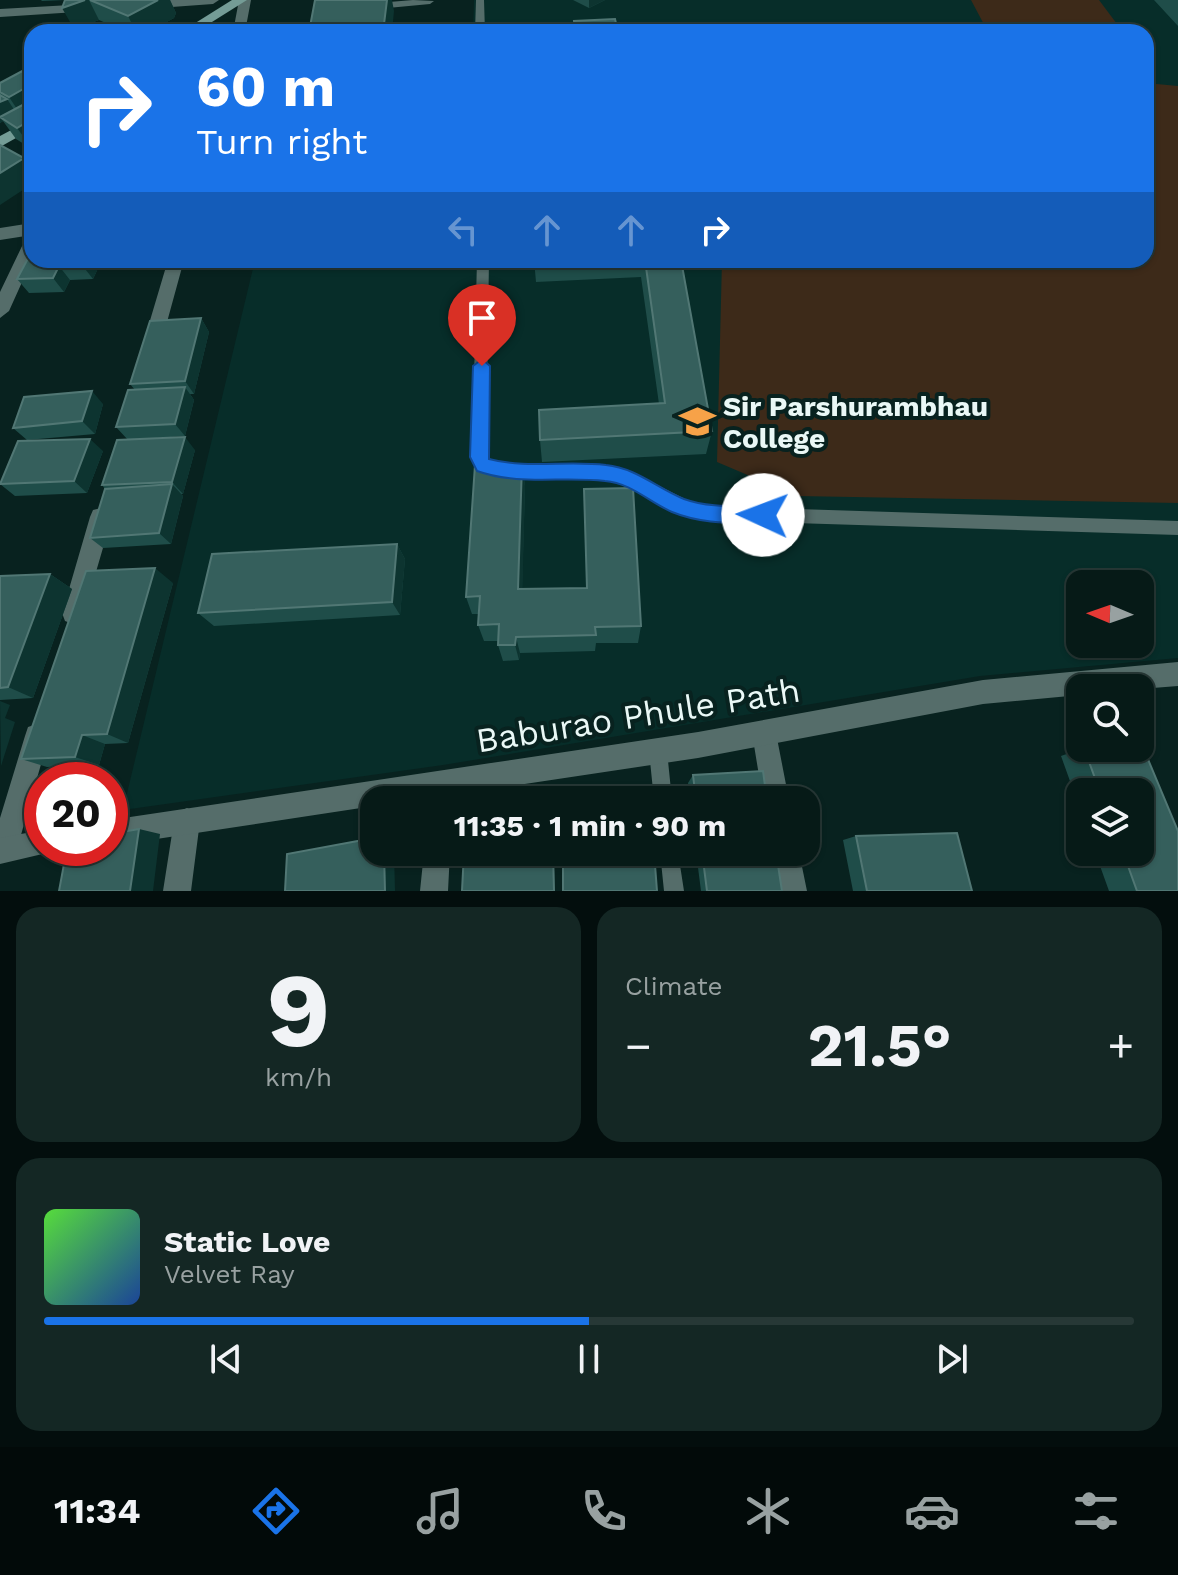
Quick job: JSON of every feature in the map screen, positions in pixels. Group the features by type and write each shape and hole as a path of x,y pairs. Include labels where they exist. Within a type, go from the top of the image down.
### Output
{"main road":[{"path":"201,24 243,0"},
{"path":"0,142 24,128"}],"street":[{"path":"125,6 142,2 213,0"},
{"path":"240,24 243,0"},
{"path":"0,13 109,7"},
{"path":"0,234 24,230"},
{"path":"0,311 24,259"},
{"path":"145,366 174,268"},
{"path":"66,637 106,502"},
{"name":"Baburao Phule Path","path":"470,786 983,692 1178,674"},
{"path":"24,846 2,850 44,713"},
{"path":"764,733 773,786"},
{"name":"Baburao Phule Path","path":"128,830 360,801"},
{"path":"177,891 187,821"},
{"path":"434,891 436,866"},
{"path":"789,866 793,891"}],"lane":[{"path":"480,0 480,24"},
{"path":"365,8 380,9 380,3 430,1"},
{"path":"483,268 479,457 483,465 491,469 607,473 633,480 676,505 702,513 1178,528"},
{"path":"658,751 662,786"},
{"path":"671,866 674,891"}],"shaded area":[{"name":"Sir Parshurambhau College","path":"474,0 1178,0 1178,658 980,676 443,765 128,809 128,789 253,268 1154,268 1154,24 473,24"},
{"path":"971,0 1099,0 1117,24 984,24"},
{"path":"1154,84 1178,86 1178,503 797,496 717,462 722,268 1154,268"}],"building":[{"path":"65,0 85,0 62,8"},
{"path":"90,0 158,0 128,16"},
{"path":"315,0 387,0 384,24 310,24"},
{"path":"615,19 616,24 574,24 574,21"},
{"path":"24,70 24,89 9,97 0,92 0,83"},
{"path":"24,104 24,124 17,128 0,117"},
{"path":"0,145 24,158 0,173"},
{"path":"24,266 58,268 53,278 17,279"},
{"path":"646,268 682,268 712,431 540,440 539,410 665,403"},
{"path":"201,318 185,381 130,384 150,321"},
{"path":"185,387 175,424 116,427 128,390"},
{"path":"92,391 82,421 13,428 24,397"},
{"path":"185,437 172,482 102,485 117,440"},
{"path":"90,439 74,481 0,484 18,441"},
{"path":"522,464 518,589 587,588 584,489 633,488 641,626 595,627 596,635 516,637 515,645 498,645 499,624 478,625 480,596 466,597 475,465"},
{"path":"172,484 159,533 90,538 105,489"},
{"path":"397,544 392,602 198,613 212,554"},
{"path":"155,568 107,734 82,735 75,757 21,759 86,571"},
{"path":"50,574 8,687 0,688 0,576"},
{"path":"1089,762 1149,762 1178,831 1178,891 1137,891 1128,866 1154,866 1154,778 1095,778"},
{"path":"763,771 765,786 694,786 693,775"},
{"path":"139,829 130,891 59,891 64,866 128,866 128,831"},
{"path":"957,833 972,891 867,891 856,836"},
{"path":"360,841 360,866 384,866 385,891 285,891 287,854"},
{"path":"463,866 553,866 554,891 462,891"},
{"path":"563,866 655,866 657,891 563,891"},
{"path":"704,866 778,866 782,891 707,891"}],"place":[{"name":"Sir Parshurambhau College","path":"697,422"}],"route":[{"path":"482,366 479,457 483,465 508,472 607,473 633,480 676,505 702,513 763,515"}]}
